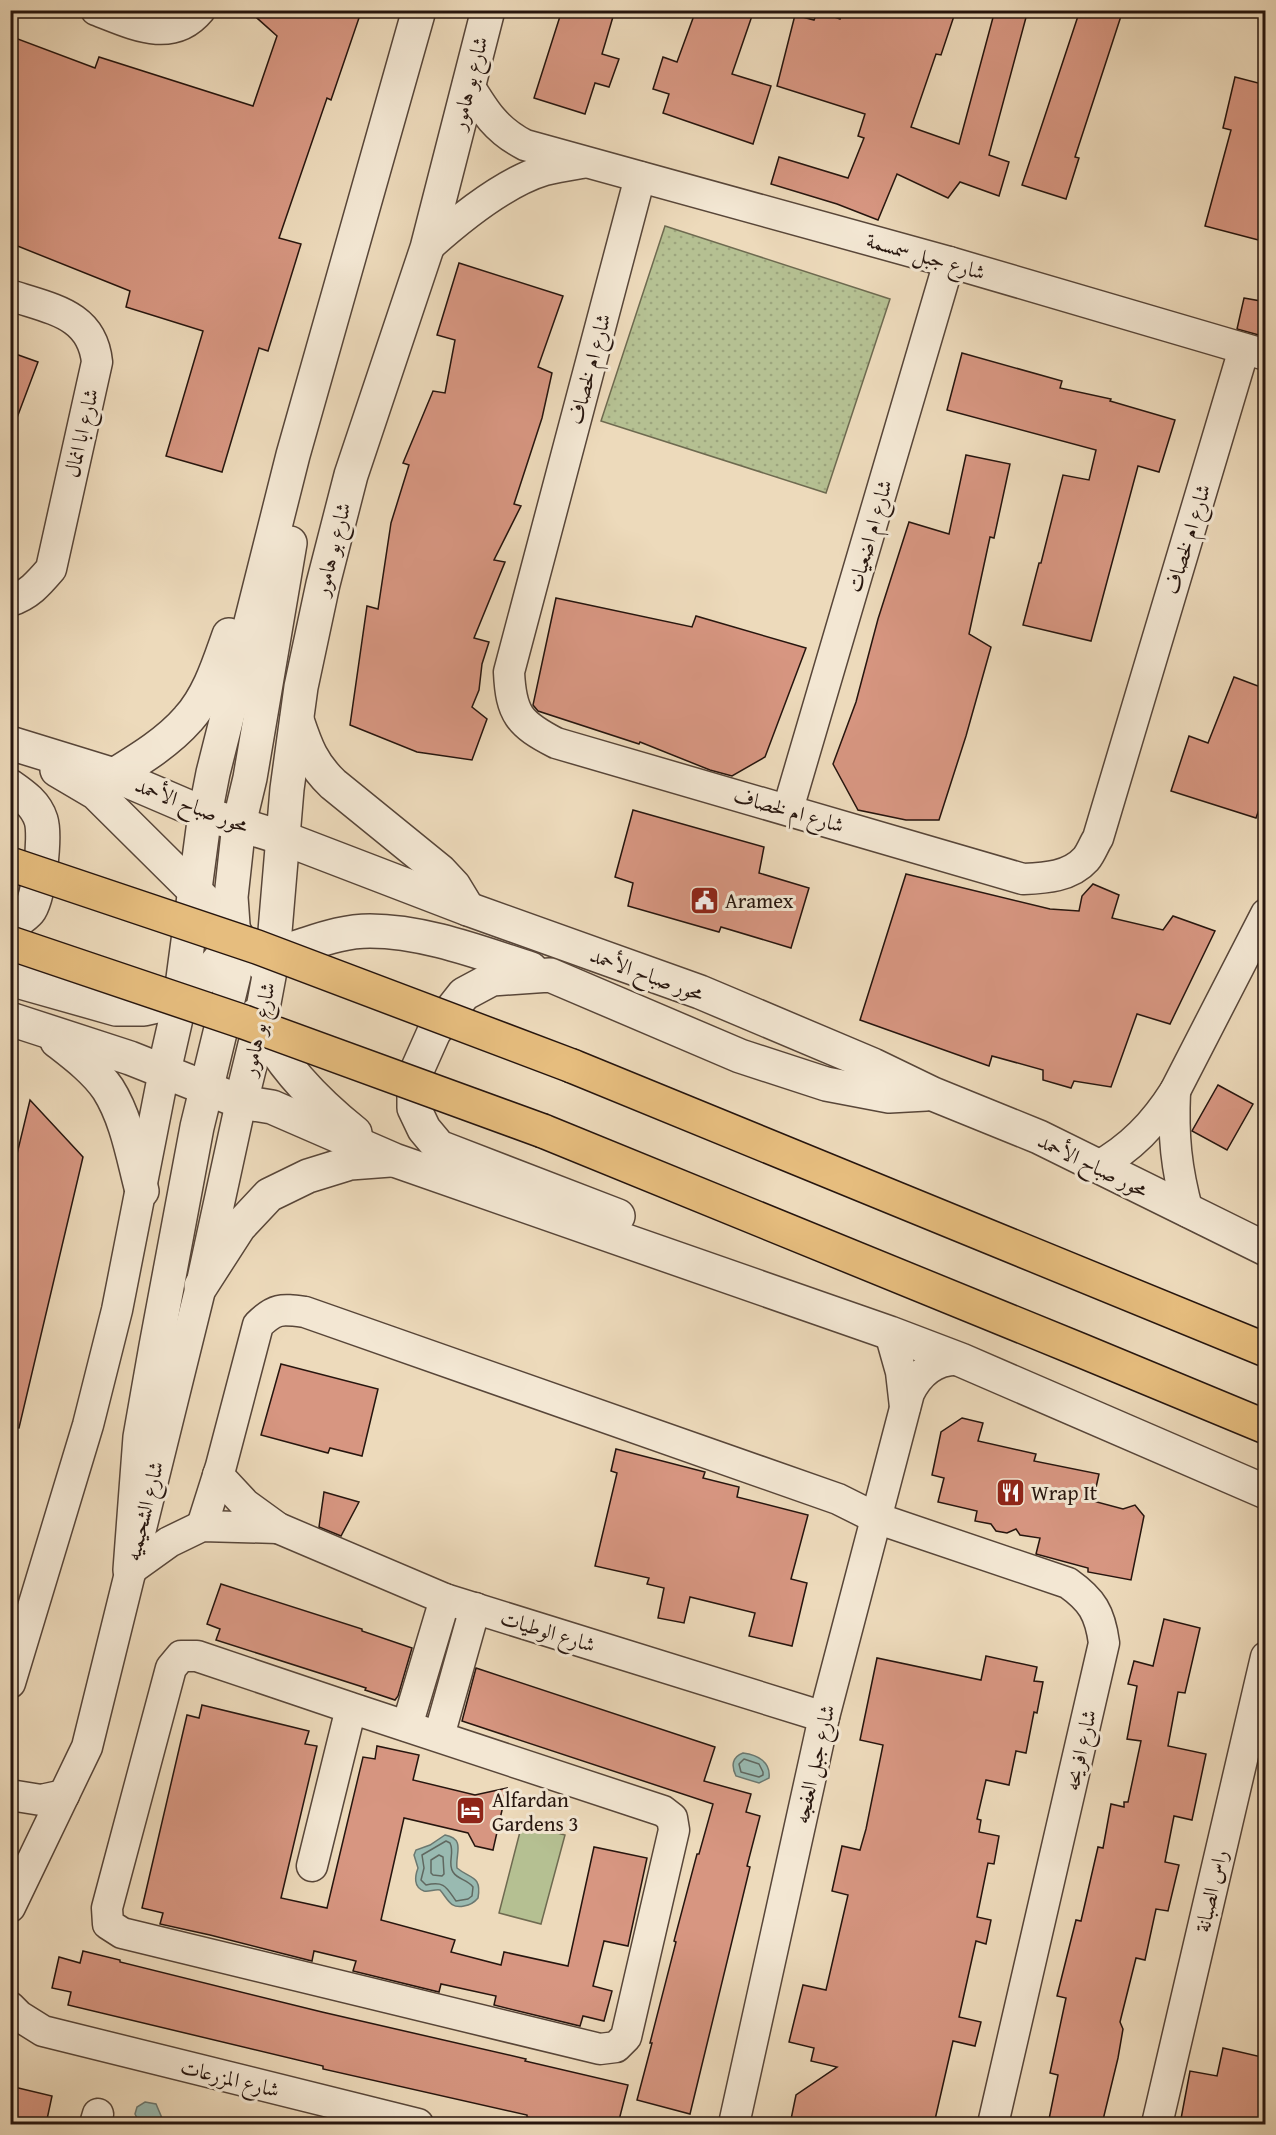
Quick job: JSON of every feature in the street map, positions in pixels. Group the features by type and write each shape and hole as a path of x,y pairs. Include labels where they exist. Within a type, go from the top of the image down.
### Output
{"highway":[{"path":"10,864 256,947 572,1066 1266,1350"},
{"path":"10,943 244,1022 543,1131 1266,1427"}],"street":[{"path":"96,10 160,31 191,20 200,10"},
{"path":"10,1683 16,1649 88,1425 117,1310 180,1001 205,814 239,667 293,455 419,10"},
{"name":"شارع بو هامور","path":"241,1102 260,1024 273,955 287,789 297,718 323,584 351,475 427,248 488,10"},
{"name":"شارع جبل سمسمة","path":"468,84 494,122 507,136 525,145 949,262 1255,352"},
{"name":"شارع جبل سمسمة","path":"427,248 482,203 518,183 544,170 586,162"},
{"name":"شارع ام لخصاف","path":"640,177 509,672 510,696 519,717 536,733 556,743 1023,879 1047,878 1069,871 1086,859 1098,838 1255,352"},
{"name":"شارع ام اضعيات","path":"788,809 949,262"},
{"name":"شارع ابا انمال","path":"10,295 68,315 75,320 91,336 97,362 51,569 37,587 20,598 10,601"},
{"path":"114,775 173,734 190,718 203,698 218,667 293,455"},
{"path":"293,455 295,477 293,523 250,778 239,824 231,897 234,975 260,1024 304,1087 362,1139 394,1160"},
{"path":"297,718 308,752 320,772 440,871 454,886 468,909"},
{"path":"10,744 96,793 218,914 232,942"},
{"name":"محور صباح الأحمد","path":"10,744 114,775 205,814 283,838 468,909 700,992 852,1056 933,1094 1039,1137 1266,1249"},
{"path":"10,786 30,800 41,819 44,840 35,899 29,911 10,926"},
{"path":"10,979 116,1009 144,1009 180,1001 210,971 232,942 283,838"},
{"path":"1097,1167 1130,1146 1144,1133 1176,1091 1266,914"},
{"path":"164,1071 182,1033 196,1013 273,955 335,934 370,931 405,935 461,947 550,975 740,1056 826,1084 889,1096 933,1094"},
{"path":"550,975 492,979 464,994 434,1032 414,1077 414,1108 424,1129 439,1147 610,1212 664,1242 700,1268"},
{"path":"130,1570 140,1437 194,1138 205,1089 238,980"},
{"path":"10,1019 164,1071 241,1102 272,1107 394,1160 962,1360 1263,1494"},
{"path":"42,1029 76,1056 106,1087 124,1123 142,1191"},
{"path":"1176,1091 1174,1147 1179,1180 1188,1212"},
{"name":"شارع الشحيميه","path":"10,1907 87,1747 201,1286 241,1102"},
{"path":"201,1286 239,1227 268,1195 308,1176 350,1163 394,1160"},
{"name":"شارع افريحه","path":"202,1526 258,1325 270,1312 288,1310 305,1312 838,1499 876,1518 1068,1583 1083,1594 1094,1608 1101,1624 1104,1642 993,2124"},
{"name":"شارع جبل العفجه","path":"890,1333 901,1372 904,1407"},
{"name":"شارع جبل العفجه","path":"734,2124 824,1717 904,1407 915,1381 928,1368 943,1360 962,1360"},
{"name":"شارع الوطيات","path":"218,1475 245,1504 278,1528 445,1599 824,1717"},
{"name":"شارع الوطيات","path":"130,1570 169,1542 202,1526 278,1528"},
{"path":"406,1726 445,1599"},
{"path":"439,1736 476,1608"},
{"path":"181,1656 197,1656 351,1708 663,1811 672,1818 674,1830 626,2037 616,2047 600,2049 122,1933 108,1924 107,1908 171,1668 181,1656"},
{"name":"راس الصبانة","path":"1157,2124 1266,1657"},
{"path":"312,1866 351,1708"},
{"path":"10,1795 40,1800 64,1795"},
{"name":"شارع المزرعات","path":"10,2007 43,2031 354,2117 418,2124"},
{"name":"شارع المزرعات","path":"10,2035 43,2031"}],"green space":[{"path":"665,226 890,299 826,493 601,421"},
{"path":"522,1824 565,1835 541,1924 499,1913"}],"water":[{"path":"743,1753 762,1760 768,1768 769,1778 759,1783 736,1776 733,1769 734,1762"},
{"path":"445,1835 455,1840 457,1844 457,1868 477,1881 478,1898 468,1905 455,1906 440,1890 424,1891 416,1884 418,1868 414,1855 416,1850 430,1845"},
{"path":"145,2102 156,2104 162,2118 189,2124 140,2124 135,2114 137,2107"}],"building":[{"path":"248,10 268,10 287,17 290,10 346,10 360,15 331,100 327,98 279,238 301,244 268,351 259,348 222,472 166,456 203,331 126,307 130,291 10,243 10,36 95,68 99,57 253,106 277,36"},
{"path":"562,10 615,10 602,54 619,59 609,87 595,83 585,114 534,98"},
{"path":"696,10 754,10 732,74 771,86 753,144 663,113 669,94 653,89 663,57 677,62"},
{"path":"843,10 956,10 941,55 936,54 911,127 959,144 995,10 1028,10 989,155 1009,162 999,196 960,182 948,198 897,174 878,220 837,204 771,184 779,157 848,178 864,138 858,136 865,114 777,86 795,15 814,20 818,11 840,19"},
{"path":"1080,10 1123,10 1075,157 1079,158 1066,199 1022,185"},
{"path":"1235,77 1266,85 1266,242 1205,226 1231,130 1223,128"},
{"path":"459,263 563,296 538,367 552,373 542,418 514,504 521,506 494,560 505,562 474,638 489,642 482,664 479,690 472,707 487,719 472,760 417,752 350,725 367,606 378,609 391,523 409,465 403,463 433,391 445,393 455,340 437,335"},
{"path":"1244,298 1266,302 1266,337 1237,329"},
{"path":"10,352 38,362 12,431 10,430"},
{"path":"962,353 1062,381 1060,388 1111,399 1110,401 1175,420 1159,472 1138,466 1091,641 1023,625 1063,475 1089,480 1096,450 947,410"},
{"path":"966,455 1010,464 994,538 990,537 969,634 991,647 966,736 939,820 906,820 858,810 833,764 856,702 878,619 909,522 949,534"},
{"path":"556,598 692,627 696,616 806,648 765,757 732,776 710,770 640,742 639,744 538,711 533,705"},
{"path":"1234,677 1266,689 1266,790 1256,818 1171,791 1189,736 1208,743"},
{"path":"633,810 764,847 759,873 809,888 791,948 721,927 719,932 628,906 633,883 615,877"},
{"path":"906,874 1050,909 1079,911 1082,896 1093,884 1119,895 1112,918 1163,930 1173,916 1215,931 1170,1024 1137,1014 1111,1087 1074,1081 1071,1088 1043,1080 1043,1070 992,1056 989,1066 860,1020"},
{"path":"1218,1085 1253,1104 1227,1150 1192,1131"},
{"path":"30,1100 83,1157 19,1428 10,1427 10,1183"},
{"path":"281,1364 378,1389 362,1456 330,1448 328,1453 261,1435"},
{"path":"962,1418 983,1423 978,1441 1036,1454 1034,1461 1099,1474 1093,1501 1123,1509 1135,1505 1144,1516 1131,1580 1088,1572 1088,1568 1036,1554 1040,1538 1020,1535 1016,1529 1007,1533 996,1531 991,1524 975,1521 977,1511 938,1502 944,1478 932,1475 941,1432"},
{"path":"616,1449 705,1472 703,1478 739,1487 737,1497 808,1515 791,1579 807,1583 792,1646 749,1636 755,1613 690,1597 684,1623 658,1618 664,1588 647,1584 649,1578 595,1566 617,1473 611,1471"},
{"path":"324,1492 359,1502 341,1536 319,1527"},
{"path":"221,1584 362,1629 362,1631 412,1648 398,1696 395,1700 365,1690 366,1688 216,1640 220,1629 207,1624"},
{"path":"1164,1619 1200,1628 1185,1693 1178,1692 1168,1746 1206,1754 1192,1820 1174,1816 1165,1862 1179,1865 1168,1911 1156,1909 1145,1960 1136,1958 1120,2022 1123,2029 1118,2058 1102,2124 1048,2124 1058,2075 1050,2073 1066,1998 1057,1996 1076,1920 1081,1921 1098,1847 1103,1848 1111,1804 1124,1807 1124,1802 1128,1802 1141,1741 1127,1739 1137,1686 1128,1684 1134,1661 1153,1666"},
{"path":"986,1656 1037,1667 1034,1681 1043,1682 1026,1753 1016,1751 1009,1785 986,1780 977,1819 981,1820 979,1832 999,1836 994,1864 988,1863 977,1917 991,1920 986,1944 976,1941 959,2017 981,2022 975,2046 953,2041 934,2124 790,2124 796,2095 837,2067 811,2061 814,2048 789,2042 803,1985 826,1990 848,1895 832,1891 842,1846 860,1850 866,1829 883,1745 860,1740 877,1658 981,1680"},
{"path":"476,1668 715,1747 704,1781 751,1794 746,1812 760,1816 747,1866 750,1867 690,2114 637,2100 676,1942 674,1941 713,1804 462,1721"},
{"path":"202,1705 309,1731 305,1744 317,1746 281,1898 327,1908 363,1757 375,1759 377,1746 419,1755 413,1780 475,1795 507,1788 493,1850 475,1846 468,1833 404,1818 381,1920 455,1940 451,1952 501,1965 504,1952 568,1966 594,1847 647,1858 628,1946 604,1941 593,1986 612,1991 604,2021 583,2016 580,2026 494,2005 496,1996 441,1984 439,1992 353,1971 356,1961 314,1951 312,1961 160,1924 163,1913 142,1908 187,1715 199,1718"},
{"path":"83,1951 322,2012 628,2085 618,2124 558,2124 323,2069 323,2066 68,2005 71,1992 52,1988 59,1957 80,1963"},
{"path":"1223,2048 1266,2058 1266,2081 1261,2103 1266,2103 1266,2124 1180,2124 1190,2071 1217,2076"},
{"path":"10,2086 52,2096 46,2124 10,2124"}],"place":[{"name":"Aramex","path":"704,900"},
{"name":"Wrap It","path":"1010,1492"},
{"name":"Alfardan Gardens 3","path":"471,1811"}]}
